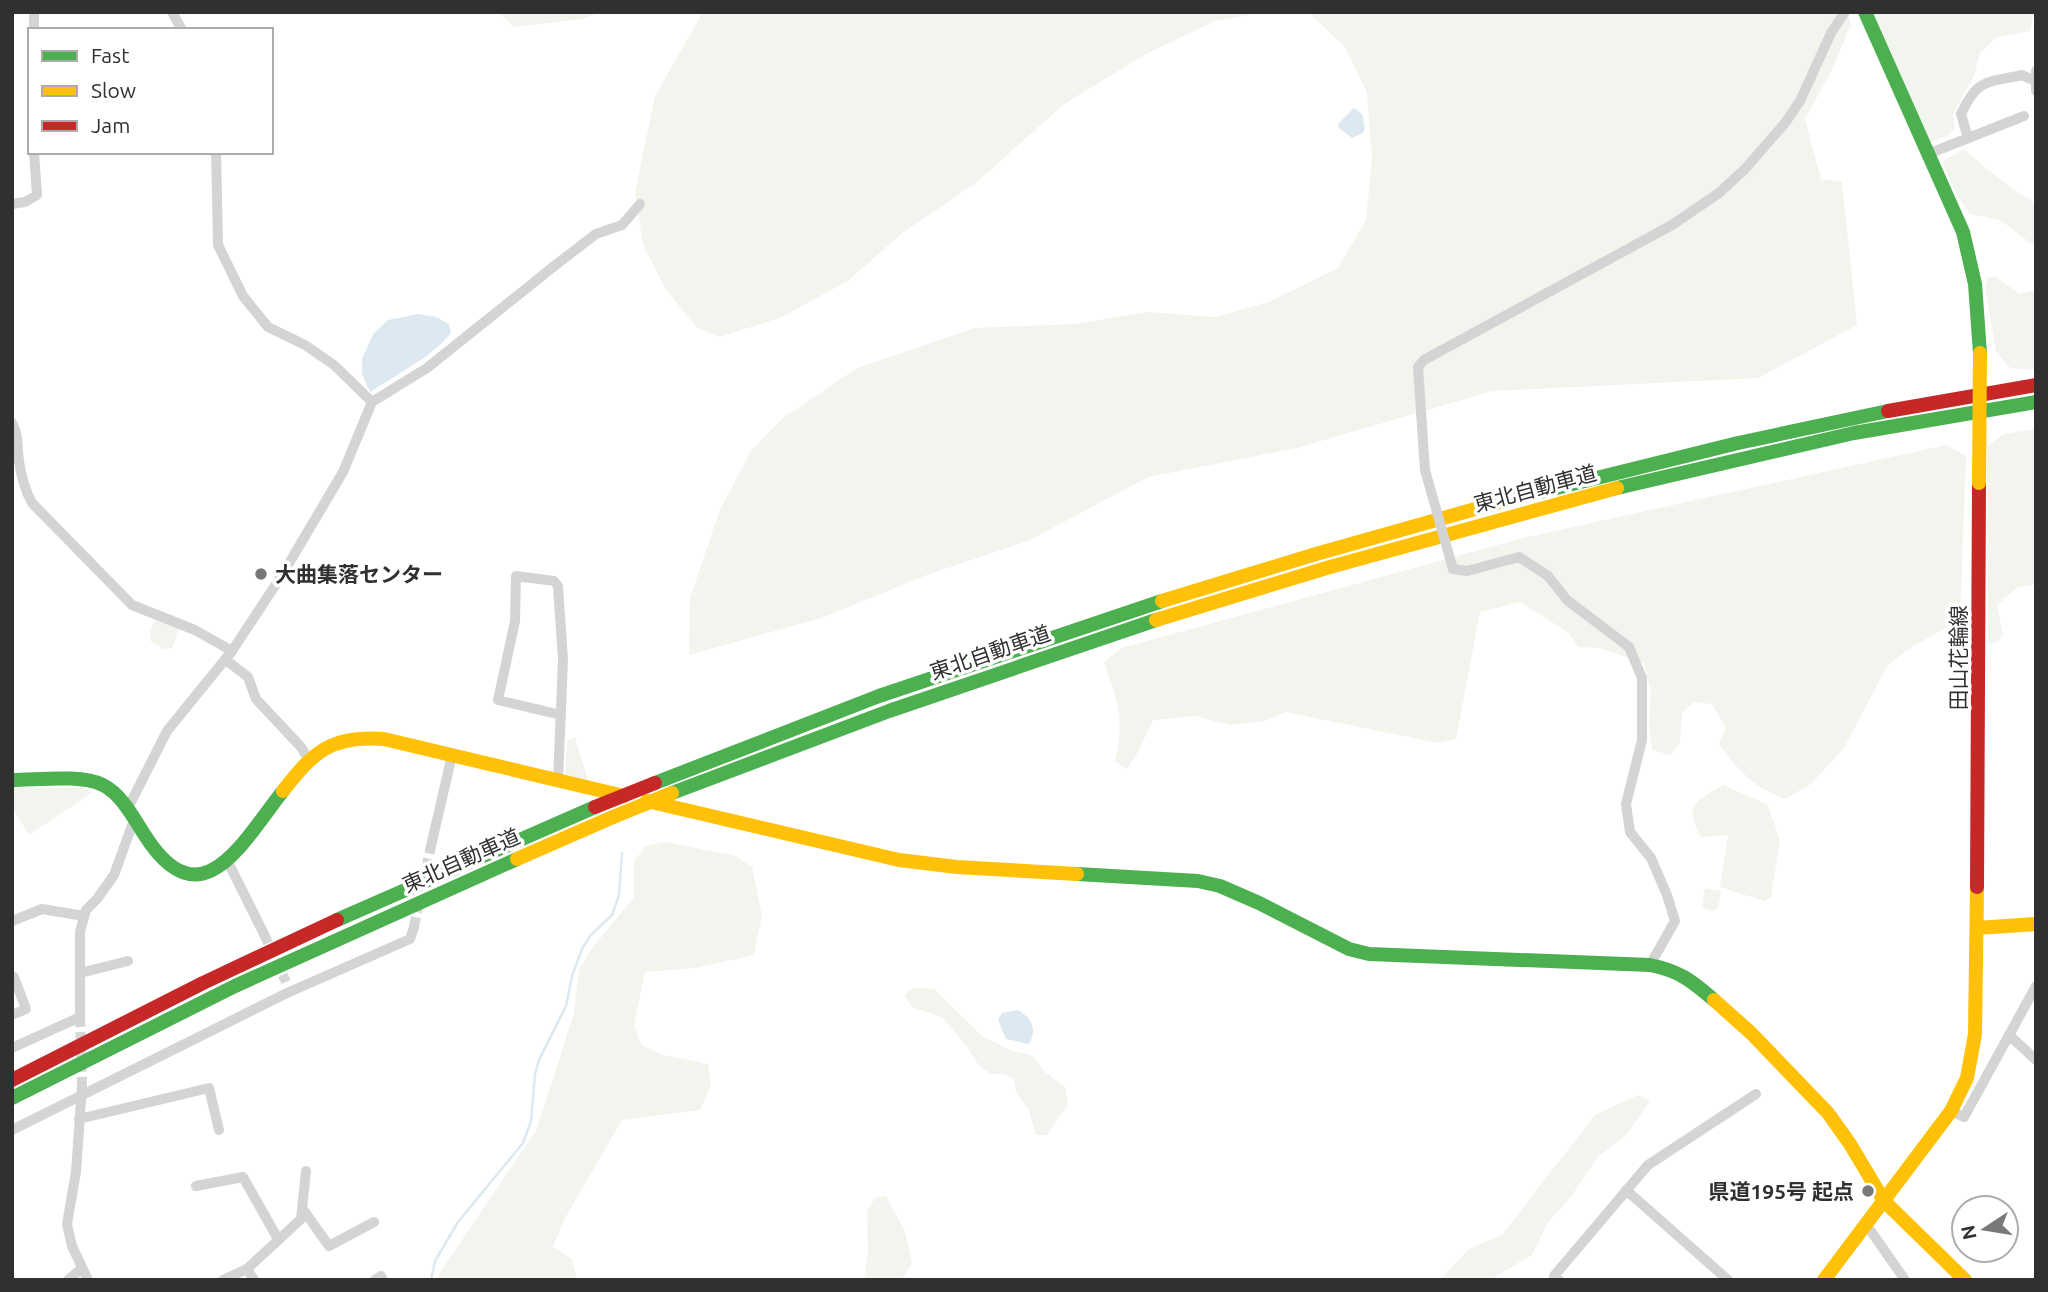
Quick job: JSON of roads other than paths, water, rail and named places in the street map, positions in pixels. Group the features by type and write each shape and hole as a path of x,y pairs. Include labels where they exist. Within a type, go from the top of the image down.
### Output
{"main road":[{"name":"田山花輪線","path":"1824,1280 1951,1111 1966,1078 1975,1034 1978,928 1980,353 1975,284 1963,232 1865,12"},
{"name":"東北自動車道","path":"12,1080 321,928 596,807 894,691 1036,642 1383,534 1599,477 1930,402 2036,386"},
{"name":"東北自動車道","path":"12,1098 210,998 363,926 614,817 912,701 1041,656 1387,549 1604,492 1788,448 1933,418 2036,402"},
{"path":"12,780 70,781 103,785 131,814 165,865 177,872 192,874 216,869 227,860 310,762 337,742 358,737 384,739 898,860 957,867 1198,881 1220,886 1349,949 1369,954 1650,965 1671,969 1690,979 1751,1033 1828,1113 1884,1201 1965,1280"},
{"path":"1978,928 2036,923"}],"street":[{"path":"172,12 182,28"},
{"path":"1650,965 1675,921 1651,859 1630,832 1626,804 1642,740 1642,678 1629,647 1567,600 1548,576 1519,556 1467,571 1453,569 1425,470 1418,367 1424,360 1672,225 1720,193 1785,123 1800,101 1831,33 1845,12"},
{"path":"2036,71 2036,91"},
{"path":"1968,138 1961,114 1979,85 2022,75 2035,81"},
{"path":"1928,154 2024,116"},
{"path":"12,204 25,202 37,195 34,154"},
{"path":"216,154 218,245 243,296 268,327 304,345 334,365 372,402"},
{"path":"12,1048 80,1017 80,932 84,916 114,875 131,814 167,731 226,660 282,576 343,472 372,402 427,368 596,234 622,225 640,204"},
{"path":"12,423 18,440 25,489 32,503 132,605 195,630 232,651"},
{"path":"558,781 561,715 563,660 558,586 554,581 516,576 514,621 498,700 561,715"},
{"path":"226,660 248,677 256,699 301,747 310,762"},
{"path":"431,846 452,755"},
{"path":"227,860 264,934"},
{"path":"12,921 42,909 84,916"},
{"path":"12,1130 81,1091 286,988 410,939 414,927"},
{"path":"80,973 128,961"},
{"path":"12,1015 26,1009 14,977"},
{"path":"1951,1111 1964,1117 2036,986"},
{"path":"2009,1035 2036,1060"},
{"path":"79,1119 209,1088 219,1130"},
{"path":"81,1091 76,1171 67,1224 72,1246 88,1280"},
{"path":"1559,1280 1554,1276 1648,1165 1756,1094"},
{"path":"223,1280 247,1269 300,1219 306,1171"},
{"path":"196,1186 243,1177 278,1240"},
{"path":"1626,1190 1728,1280"},
{"path":"302,1208 329,1246 374,1222"},
{"path":"1866,1224 1905,1280"},
{"path":"68,1280 82,1268"},
{"path":"247,1269 254,1280"},
{"path":"375,1280 381,1276 383,1280"}],"waterway":[{"path":"431,1280 435,1261 458,1222 523,1143 531,1121 535,1074 539,1060 566,1006 572,976 582,949 590,936 612,915 619,895 622,853"}],"tunnel":[{"path":"423,883 431,846"},
{"path":"414,927 419,901"},
{"path":"264,934 286,982"},
{"path":"80,1017 82,1086"}],"place":[{"name":"大曲集落センター","path":"261,574"},
{"name":"県道195号 起点","path":"1868,1191"}]}
